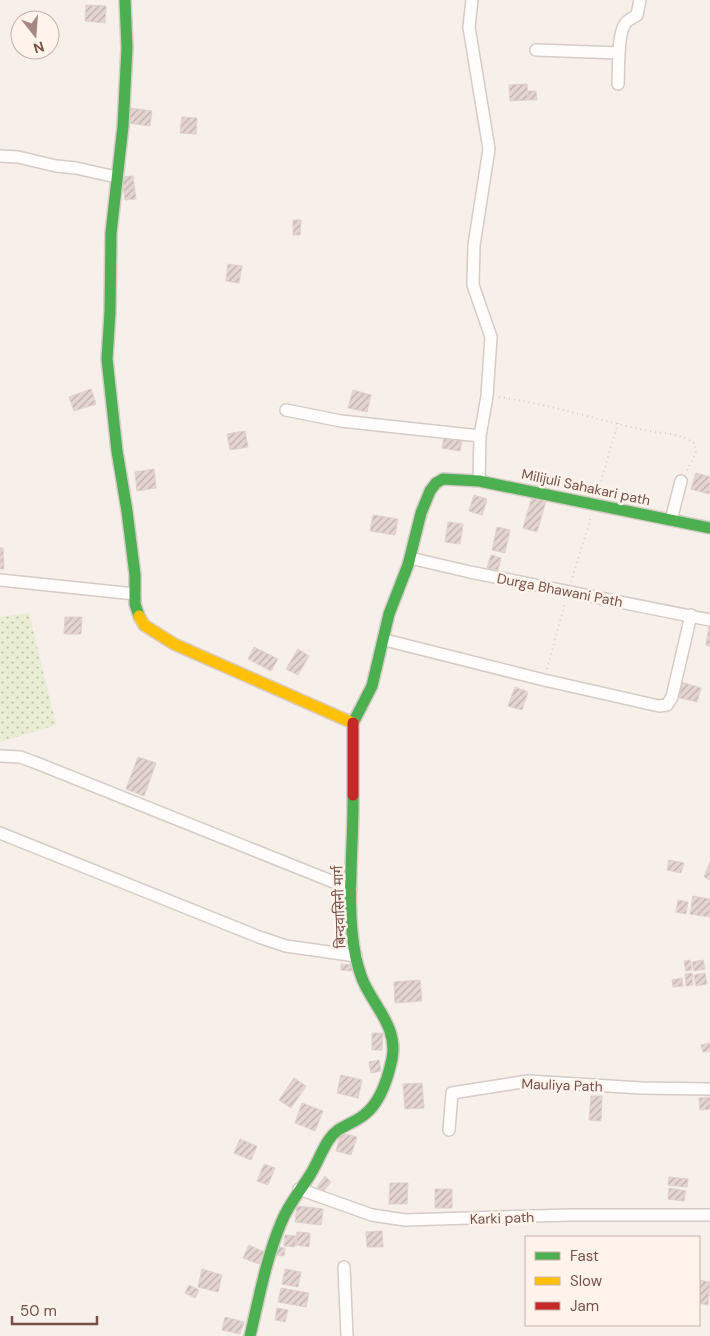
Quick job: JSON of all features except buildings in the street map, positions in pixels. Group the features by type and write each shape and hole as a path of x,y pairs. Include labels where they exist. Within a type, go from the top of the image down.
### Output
{"street":[{"path":"125,0 128,48 111,233 110,312 107,359 117,452 136,575 135,604 139,618 144,625 174,644 353,723 364,706 372,688 385,640 387,623 410,558"},
{"path":"472,0 469,27 489,149 474,245 473,269 473,285 491,337 487,396 480,436 479,481"},
{"path":"618,84 622,28 626,22 637,15 640,0"},
{"path":"536,50 619,53"},
{"path":"0,156 18,157 116,177"},
{"path":"286,410 341,421 480,436"},
{"name":"Milijuli Sahakari path","path":"410,558 418,521 430,490 438,480 479,481 710,528"},
{"path":"671,520 681,481"},
{"name":"Durga Bhawani Path","path":"410,558 710,620"},
{"path":"0,580 135,594"},
{"path":"385,640 544,680 659,706 667,705 672,697 692,615"},
{"name":"बिन्दवासिनी मार्ग","path":"250,1336 274,1243 289,1207 299,1189 310,1175 331,1135 337,1129 363,1116 372,1108 385,1081 393,1051 393,1039 389,1024 363,980 356,956 352,927 351,889 354,828 353,723"},
{"path":"0,756 20,757 34,762 351,889"},
{"path":"0,833 259,937 286,946 356,956"},
{"name":"Mauliya Path","path":"449,1130 452,1093 462,1091 528,1081 641,1088 710,1089"},
{"name":"Karki path","path":"299,1189 372,1215 405,1220 710,1215"},
{"path":"344,1267 347,1336"}],"path":[{"path":"487,396 528,401 690,440 695,444 696,453 681,481"},
{"path":"544,680 568,592"}],"green space":[{"path":"29,613 56,725 0,742 0,617"}],"traffic: fast":[{"path":"125,0 127,48 123,126 111,233 110,312 107,359 117,451 135,575 135,604 139,616"},
{"path":"353,723 372,686 389,614 408,565 421,513 430,491 436,483 443,479 479,481 710,528"},
{"path":"250,1336 267,1265 284,1216 332,1136 340,1129 359,1119 375,1104 386,1082 392,1059 393,1048 389,1028 363,980 356,958 353,939 350,898 353,795"}],"traffic: slow":[{"path":"139,616 144,625 174,644 353,723"}],"traffic: jam":[{"path":"353,723 353,795"}]}
